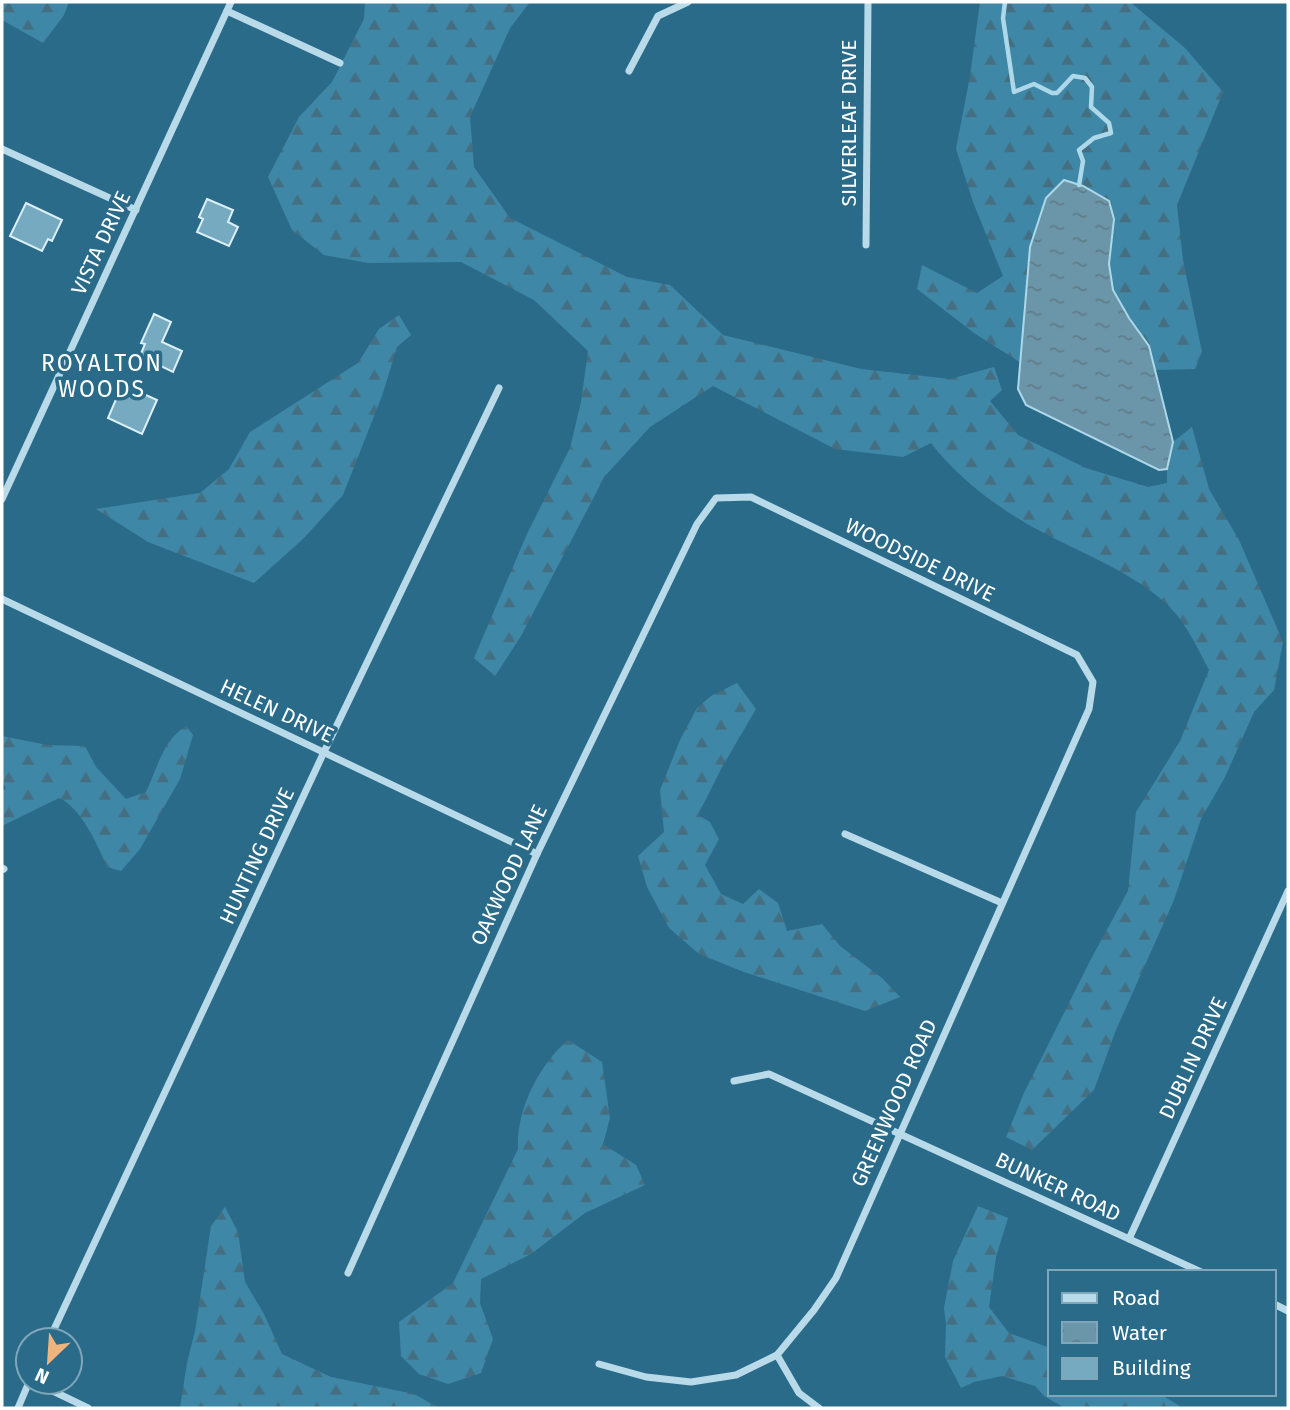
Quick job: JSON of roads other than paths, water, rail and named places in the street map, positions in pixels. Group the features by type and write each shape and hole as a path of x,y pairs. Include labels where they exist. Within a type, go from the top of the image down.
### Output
{"street":[{"name":"VISTA DRIVE","path":"2,499 231,2"},
{"path":"629,71 658,16 688,2"},
{"name":"SILVERLEAF DRIVE","path":"866,245 868,2"},
{"path":"227,11 340,63"},
{"path":"2,149 136,210"},
{"name":"HUNTING DRIVE","path":"56,1326 324,752 499,388"},
{"name":"WOODSIDE DRIVE","path":"716,498 751,497 1077,655 1093,682"},
{"name":"OAKWOOD LANE","path":"348,1273 537,853 697,524 716,498"},
{"name":"HELEN DRIVE","path":"2,599 537,853"},
{"name":"GREENWOOD ROAD","path":"599,1364 646,1377 691,1382 736,1375 777,1355 814,1310 836,1278 1089,709 1093,682"},
{"path":"845,834 1002,903"},
{"name":"DUBLIN DRIVE","path":"1129,1239 1288,891"},
{"name":"BUNKER ROAD","path":"734,1081 769,1074 1198,1270"},
{"path":"777,1355 799,1393 819,1408"},
{"path":"62,1396 88,1408"}],"water":[{"path":"1064,180 1083,186 1109,201 1114,219 1109,264 1113,290 1149,346 1173,442 1167,469 1159,470 1026,405 1018,389 1030,247 1046,198"}],"waterway":[{"path":"1005,2 1003,18 1014,92 1034,84 1057,93 1073,76 1085,78 1092,87 1091,107 1109,123 1111,133 1094,138 1079,150 1083,161 1079,185"}],"district":[{"name":"ROYALTON WOODS","path":"102,376"}]}
